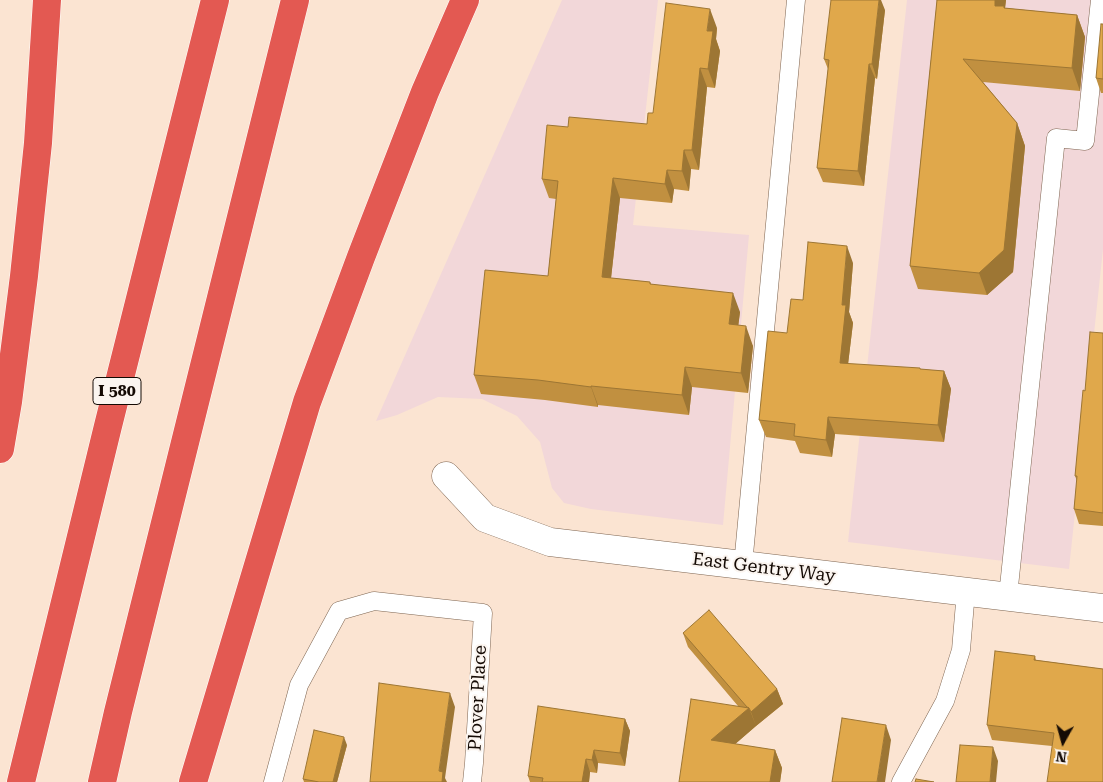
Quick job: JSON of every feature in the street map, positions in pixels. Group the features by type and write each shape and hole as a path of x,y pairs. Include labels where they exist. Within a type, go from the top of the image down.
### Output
{"highway":[{"path":"0,449 24,276 38,143 47,0"},
{"name":"I 580","path":"21,782 215,0"},
{"path":"102,782 295,0"},
{"path":"193,782 307,402 424,92 465,0"}],"street":[{"name":"East Gentry Way","path":"446,476 485,518 550,542 1103,608"}],"lane":[{"path":"744,565 796,0"},
{"path":"1008,596 1056,138 1085,141 1100,0"},
{"path":"901,782 944,701 961,650 966,591"},
{"name":"Plover Place","path":"273,782 299,685 339,611 374,601 483,614 472,782"}],"shaded area":[{"path":"562,0 658,0 633,225 749,235 723,525 591,509 564,503 552,488 540,442 517,416 482,399 438,397 397,415 376,421"},
{"path":"907,0 1103,0 1103,249 1069,569 848,542"}],"building":[{"path":"831,0 879,0 872,64 869,64 858,171 817,168 829,60 824,59"},
{"path":"937,0 995,0 995,6 1004,6 1004,8 1077,15 1072,68 963,59 1017,123 1004,250 979,273 910,266"},
{"path":"666,3 710,9 707,31 713,31 708,69 700,68 692,150 684,150 682,171 667,170 665,184 613,178 602,277 733,293 729,324 746,326 741,373 685,367 682,395 474,375 485,270 548,276 558,181 542,179 547,125 568,127 569,117 647,124 648,113 653,113"},
{"path":"1101,24 1103,24 1103,79 1096,78"},
{"path":"808,242 847,246 842,305 846,305 840,363 944,371 938,425 828,417 826,440 794,436 795,424 759,420 768,331 787,333 791,299 803,300"},
{"path":"1090,332 1103,333 1103,513 1074,509 1077,476 1075,476"},
{"path":"709,610 777,689 751,712 683,633"},
{"path":"995,651 1035,656 1034,660 1103,669 1103,782 1047,782 1054,733 987,725"},
{"path":"379,683 450,693 439,771 443,772 442,782 370,782"},
{"path":"691,699 749,708 711,740 775,750 770,782 679,782"},
{"path":"538,706 625,719 620,753 594,750 592,760 586,759 582,782 542,782 543,778 528,776"},
{"path":"842,718 886,725 877,782 832,782"},
{"path":"314,730 344,737 333,782 303,779"},
{"path":"960,745 993,747 990,782 956,782"},
{"path":"916,779 934,782 915,782"}]}
